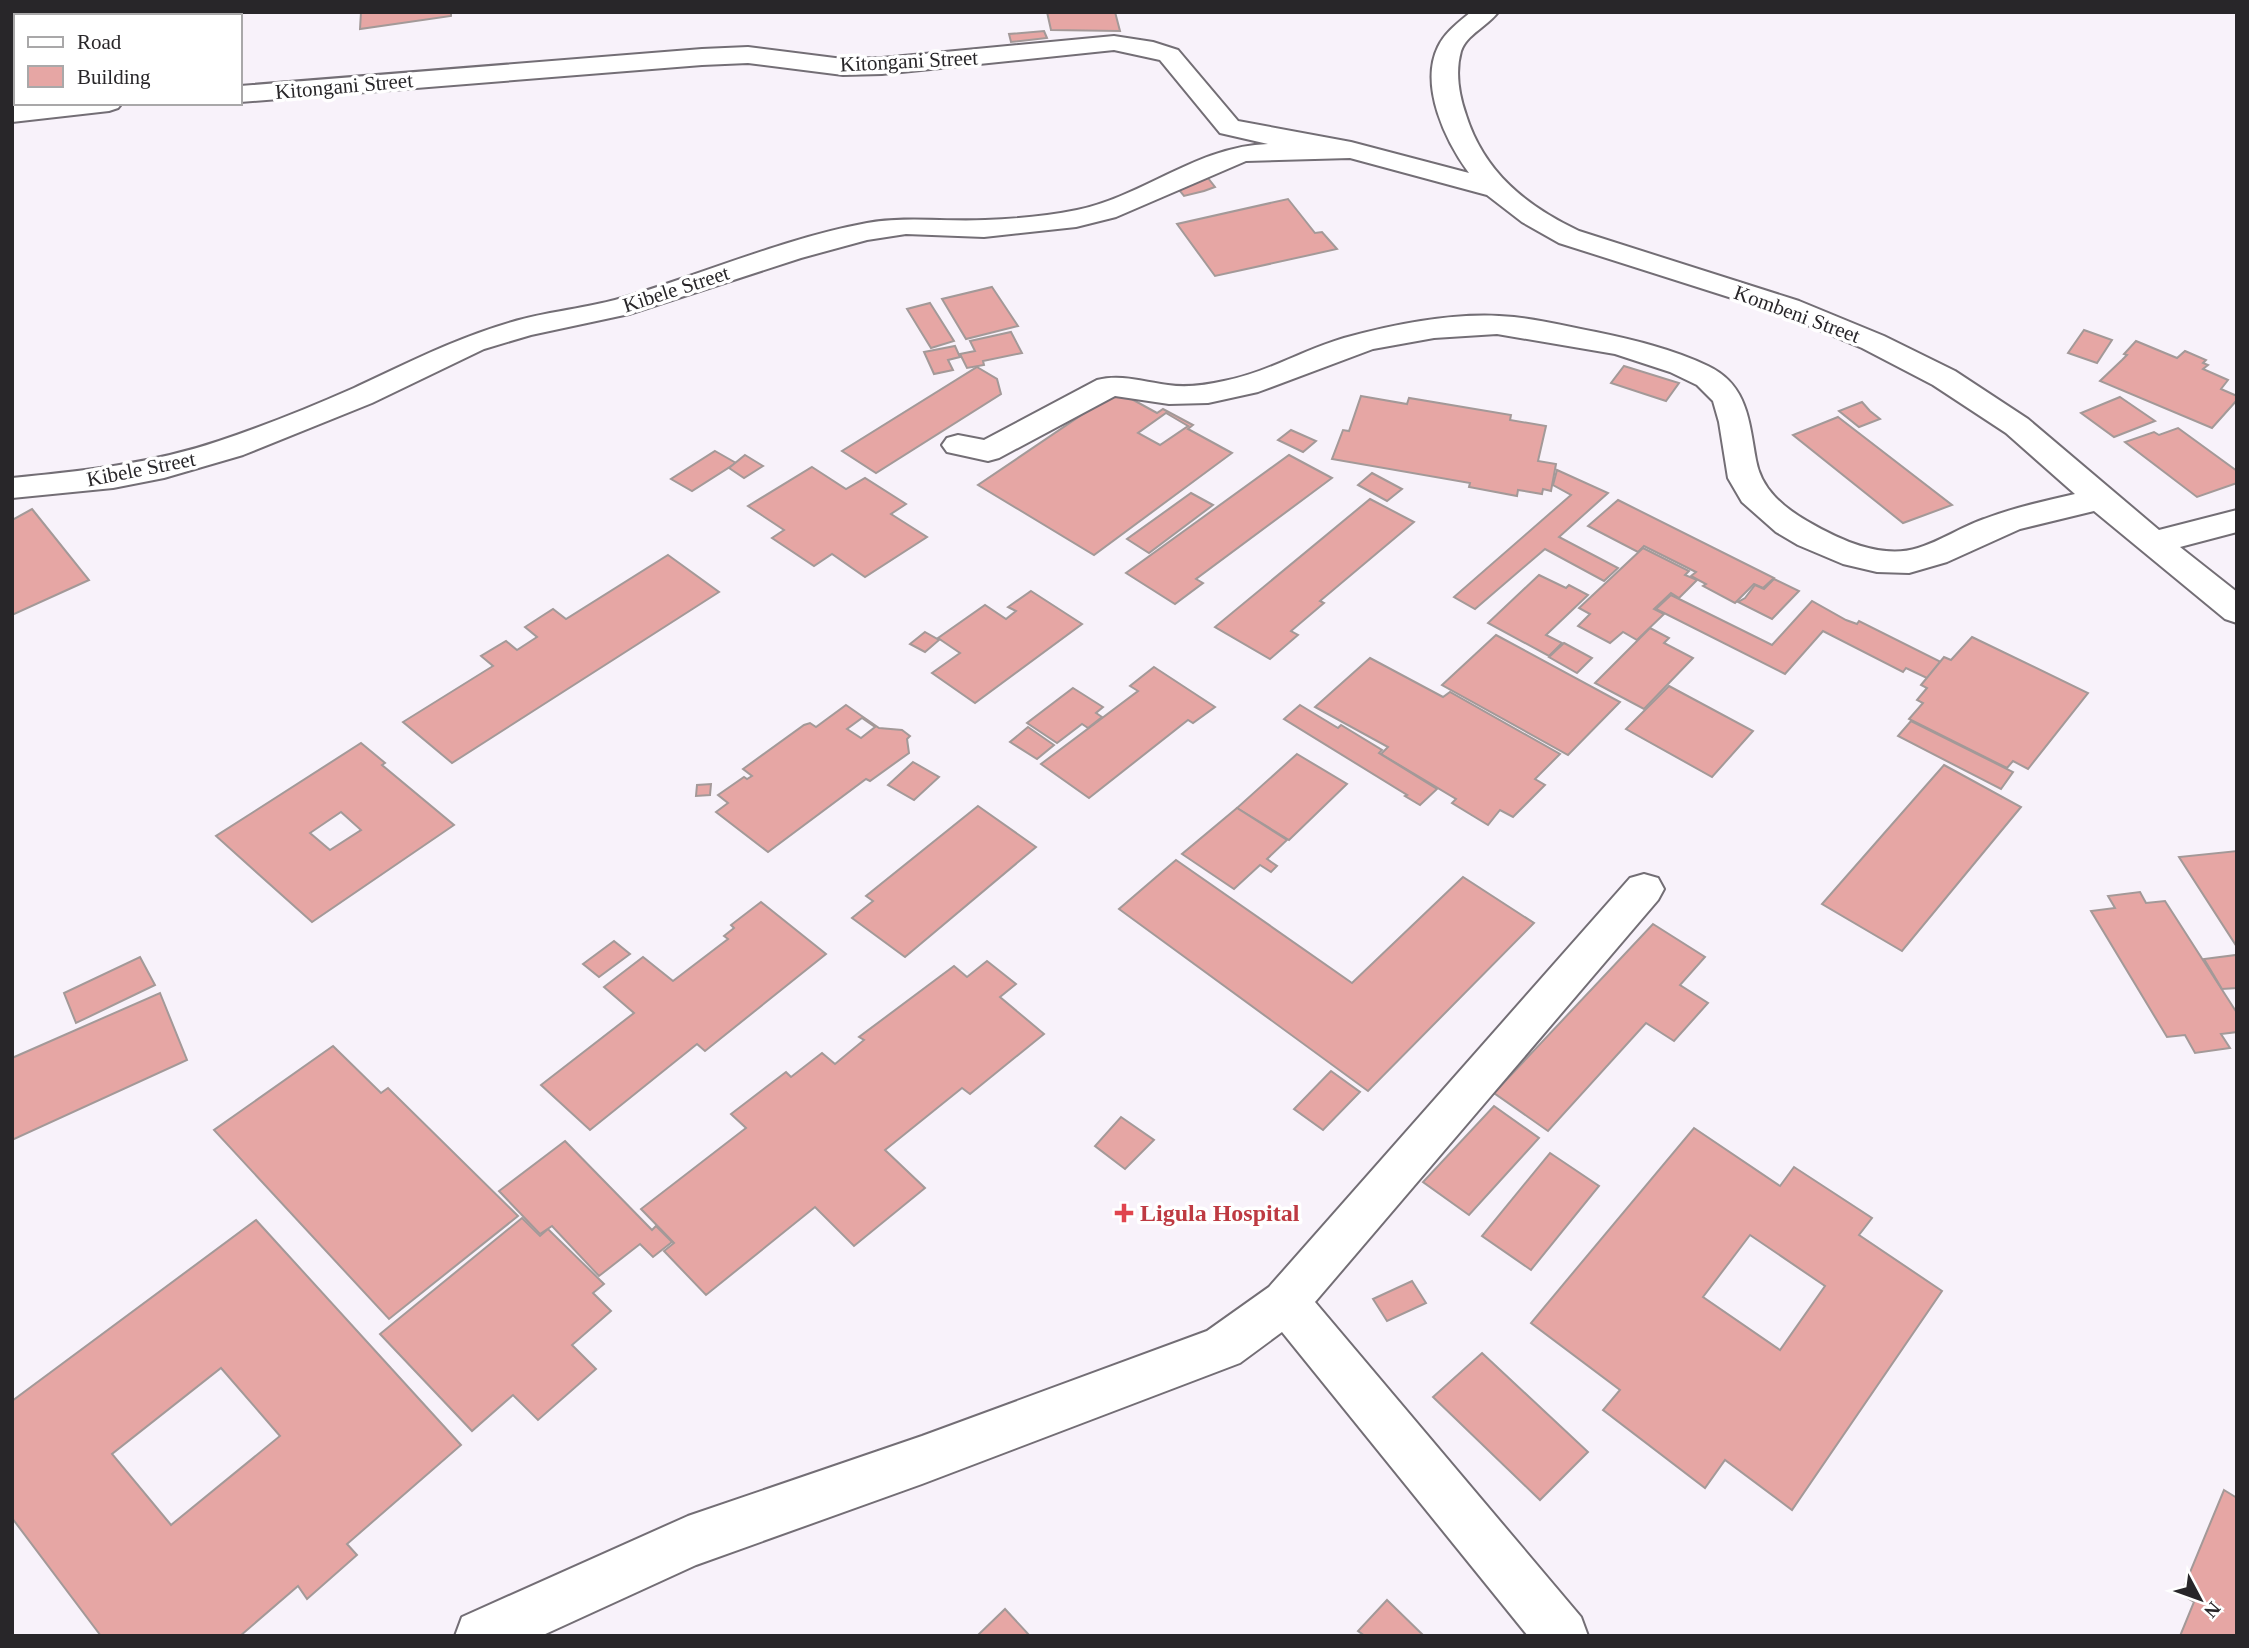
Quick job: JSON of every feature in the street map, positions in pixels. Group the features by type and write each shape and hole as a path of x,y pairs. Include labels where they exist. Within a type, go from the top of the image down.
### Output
{"street":[{"name":"Kombeni Street","path":"1486,12 1450,47 1444,65 1445,88 1451,114 1464,145 1495,189 1538,221 1569,237 1789,307 1873,342 1932,372 2017,426 2152,543 2237,611"},
{"name":"Kitongani Street","path":"242,94 702,57 748,55 843,67 882,66 1123,44 1153,49 1169,55 1229,127 1242,132 1351,150 1495,189"},
{"path":"12,114 91,105"},
{"name":"Kibele Street","path":"12,488 113,478 175,465 232,447 361,396 473,343 525,327 619,308 791,252 865,232 905,226 996,228 1076,219 1106,211 1216,162 1244,153 1351,150"},
{"path":"958,445 988,451 1108,387 1124,387 1173,396 1212,392 1234,388 1356,344 1459,326 1513,326 1608,343 1650,355 1706,377 1721,389 1733,410 1745,478 1768,509 1791,528 1827,545 1866,558 1897,563 1924,558 1948,550 1997,526 2100,499"},
{"path":"2152,543 2237,521"},
{"path":"481,1636 688,1542 922,1460 1223,1347 1286,1303 1644,889"},
{"path":"1286,1303 1562,1636"}],"building":[{"path":"361,12 451,12 451,16 360,29"},
{"path":"1047,12 1115,12 1120,31 1051,30"},
{"path":"1044,31 1047,38 1011,42 1009,34"},
{"path":"1208,178 1215,187 1184,196 1175,185"},
{"path":"1288,199 1315,233 1322,232 1337,249 1215,276 1177,224"},
{"path":"992,287 1018,326 966,339 942,299"},
{"path":"930,303 954,341 931,348 907,309"},
{"path":"2084,330 2112,340 2097,363 2068,353"},
{"path":"1011,332 1022,353 983,361 984,365 967,368 960,354 975,351 970,341"},
{"path":"2136,341 2177,358 2185,351 2206,360 2203,363 2208,365 2203,369 2228,380 2221,389 2237,396 2237,400 2212,428 2100,381 2127,355 2124,354"},
{"path":"955,346 960,357 948,360 953,370 934,374 924,352"},
{"path":"1624,366 1679,383 1666,401 1611,383"},
{"path":"977,367 997,379 1001,394 876,473 842,451"},
{"path":"1117,391 1157,413 1163,409 1193,425 1188,429 1232,453 1094,555 978,485","holes":["1166,413 1188,426 1160,445 1138,433"]},
{"path":"1361,396 1407,404 1409,398 1511,415 1510,420 1546,426 1538,461 1556,464 1551,491 1543,489 1542,494 1518,490 1517,496 1469,487 1470,483 1332,459 1343,430 1349,431"},
{"path":"2120,397 2155,421 2114,437 2081,413"},
{"path":"1862,402 1880,419 1859,427 1839,411"},
{"path":"1838,417 1952,505 1903,523 1793,435"},
{"path":"2178,428 2237,471 2237,483 2197,497 2125,442 2154,432 2159,435"},
{"path":"1291,430 1316,441 1303,452 1278,440"},
{"path":"715,451 736,463 692,491 671,479"},
{"path":"745,455 763,466 744,478 729,468"},
{"path":"1289,455 1332,478 1196,579 1203,583 1175,604 1126,573"},
{"path":"812,467 846,489 865,478 906,504 891,514 927,537 865,577 832,554 814,566 772,538 784,530 748,506"},
{"path":"1557,470 1608,493 1559,537 1618,568 1604,581 1545,549 1475,609 1454,597 1571,495 1553,485"},
{"path":"1372,473 1402,489 1387,501 1358,485"},
{"path":"1191,493 1213,505 1149,553 1127,539"},
{"path":"1370,499 1414,522 1320,601 1324,603 1291,631 1298,635 1270,659 1215,627"},
{"path":"1618,500 1774,578 1763,588 1754,584 1735,603 1703,586 1706,584 1691,576 1696,572 1644,546 1638,552 1588,526"},
{"path":"32,509 89,580 12,615 12,520"},
{"path":"1643,548 1689,571 1685,575 1697,580 1679,598 1671,593 1654,609 1664,614 1637,640 1623,632 1610,643 1578,626 1590,614 1579,608"},
{"path":"668,555 719,592 452,763 403,722 493,666 481,656 506,641 517,650 537,637 525,627 553,609 566,619"},
{"path":"1539,575 1588,595 1546,635 1562,643 1549,656 1488,623"},
{"path":"1774,579 1799,591 1772,619 1738,602 1745,598 1755,585 1764,589"},
{"path":"1031,591 1082,624 975,703 932,673 960,653 938,638 985,605 1006,619 1016,611 1008,607"},
{"path":"1671,595 1772,645 1812,601 1846,620 1857,624 1859,621 1943,663 1929,679 1906,668 1903,672 1823,631 1785,674 1656,609"},
{"path":"1650,628 1669,638 1664,643 1693,658 1644,709 1595,683"},
{"path":"925,632 939,640 925,652 910,644"},
{"path":"1496,635 1620,702 1568,755 1442,685"},
{"path":"1972,637 2088,693 2028,769 2013,761 2007,768 1909,719 1923,703 1917,700 1927,688 1921,685 1944,657 1951,660"},
{"path":"1564,643 1592,658 1577,673 1549,657"},
{"path":"1370,658 1443,697 1450,692 1560,754 1535,779 1545,785 1513,817 1500,810 1488,825 1452,803 1456,799 1381,754 1388,747 1315,707"},
{"path":"1154,667 1215,707 1193,723 1188,720 1089,798 1041,764 1138,691 1130,686"},
{"path":"1669,686 1753,731 1712,777 1626,729"},
{"path":"1073,688 1103,707 1096,713 1102,717 1088,728 1082,724 1057,743 1027,723"},
{"path":"846,705 879,728 902,730 910,736 907,739 909,753 870,781 866,779 768,852 716,812 728,803 718,795 744,777 747,779 752,776 743,769 804,725 810,723 816,727","holes":["862,718 875,727 861,738 847,729"]},
{"path":"1300,705 1338,728 1341,725 1382,750 1379,753 1437,789 1420,805 1405,796 1407,795 1284,719"},
{"path":"1911,721 2013,772 2001,789 1898,736"},
{"path":"1028,727 1054,745 1037,759 1010,742"},
{"path":"361,743 385,763 382,765 454,825 312,922 216,836","holes":["341,812 361,830 330,850 310,833"]},
{"path":"1297,754 1347,784 1289,840 1237,808"},
{"path":"913,762 939,777 914,800 888,785"},
{"path":"1944,765 2021,807 1902,951 1822,904"},
{"path":"711,784 710,795 696,796 697,785"},
{"path":"978,806 1036,847 905,957 852,918 873,901 866,896"},
{"path":"1237,808 1287,840 1267,859 1277,866 1271,872 1260,865 1234,889 1182,854"},
{"path":"2237,851 2237,947 2179,857"},
{"path":"1176,860 1352,983 1463,877 1534,923 1368,1091 1119,909"},
{"path":"2140,892 2146,903 2165,901 2237,1013 2237,1032 2221,1034 2230,1048 2195,1053 2185,1035 2167,1037 2091,911 2115,908 2108,896"},
{"path":"761,902 826,954 705,1051 697,1044 590,1130 541,1085 634,1013 604,987 643,957 673,981 728,939 724,936 734,928 731,925"},
{"path":"1653,924 1705,957 1680,985 1708,1003 1674,1041 1646,1023 1548,1131 1494,1093"},
{"path":"614,941 630,954 599,977 583,964"},
{"path":"2236,955 2237,988 2222,989 2204,959"},
{"path":"140,957 155,985 76,1023 64,993"},
{"path":"987,961 1016,984 1000,997 1044,1034 970,1094 962,1088 885,1150 925,1188 854,1246 815,1207 706,1295 664,1251 674,1243 641,1209 746,1128 731,1114 786,1072 791,1077 822,1053 835,1064 864,1040 859,1037 954,966 967,977"},
{"path":"160,993 187,1060 12,1140 12,1058"},
{"path":"333,1046 381,1093 388,1088 518,1216 389,1319 214,1130"},
{"path":"1331,1071 1360,1092 1323,1130 1294,1109"},
{"path":"1494,1106 1539,1138 1469,1215 1423,1182"},
{"path":"1121,1117 1154,1140 1125,1169 1095,1146"},
{"path":"1694,1128 1780,1186 1794,1167 1872,1218 1859,1235 1942,1291 1792,1510 1725,1460 1705,1488 1603,1410 1620,1390 1531,1323","holes":["1750,1235 1825,1286 1780,1350 1703,1297"]},
{"path":"565,1141 652,1230 656,1226 672,1242 653,1257 640,1244 599,1276 552,1226 540,1234 499,1191"},
{"path":"1550,1153 1599,1186 1531,1270 1482,1236"},
{"path":"522,1218 540,1236 548,1229 604,1284 593,1293 611,1311 572,1345 596,1369 538,1420 513,1395 472,1431 380,1334"},
{"path":"256,1220 461,1445 347,1544 357,1555 307,1599 298,1586 240,1636 101,1636 12,1518 12,1401","holes":["221,1368 280,1436 171,1525 112,1454"]},
{"path":"1412,1281 1426,1303 1387,1321 1373,1299"},
{"path":"1482,1353 1588,1452 1540,1500 1433,1397"},
{"path":"2224,1490 2237,1498 2237,1636 2180,1636 2194,1602 2181,1594"},
{"path":"1387,1600 1424,1636 1365,1636 1358,1631"},
{"path":"1005,1609 1030,1636 977,1636"}],"place":[{"name":"Ligula Hospital","path":"1124,1213"}]}
